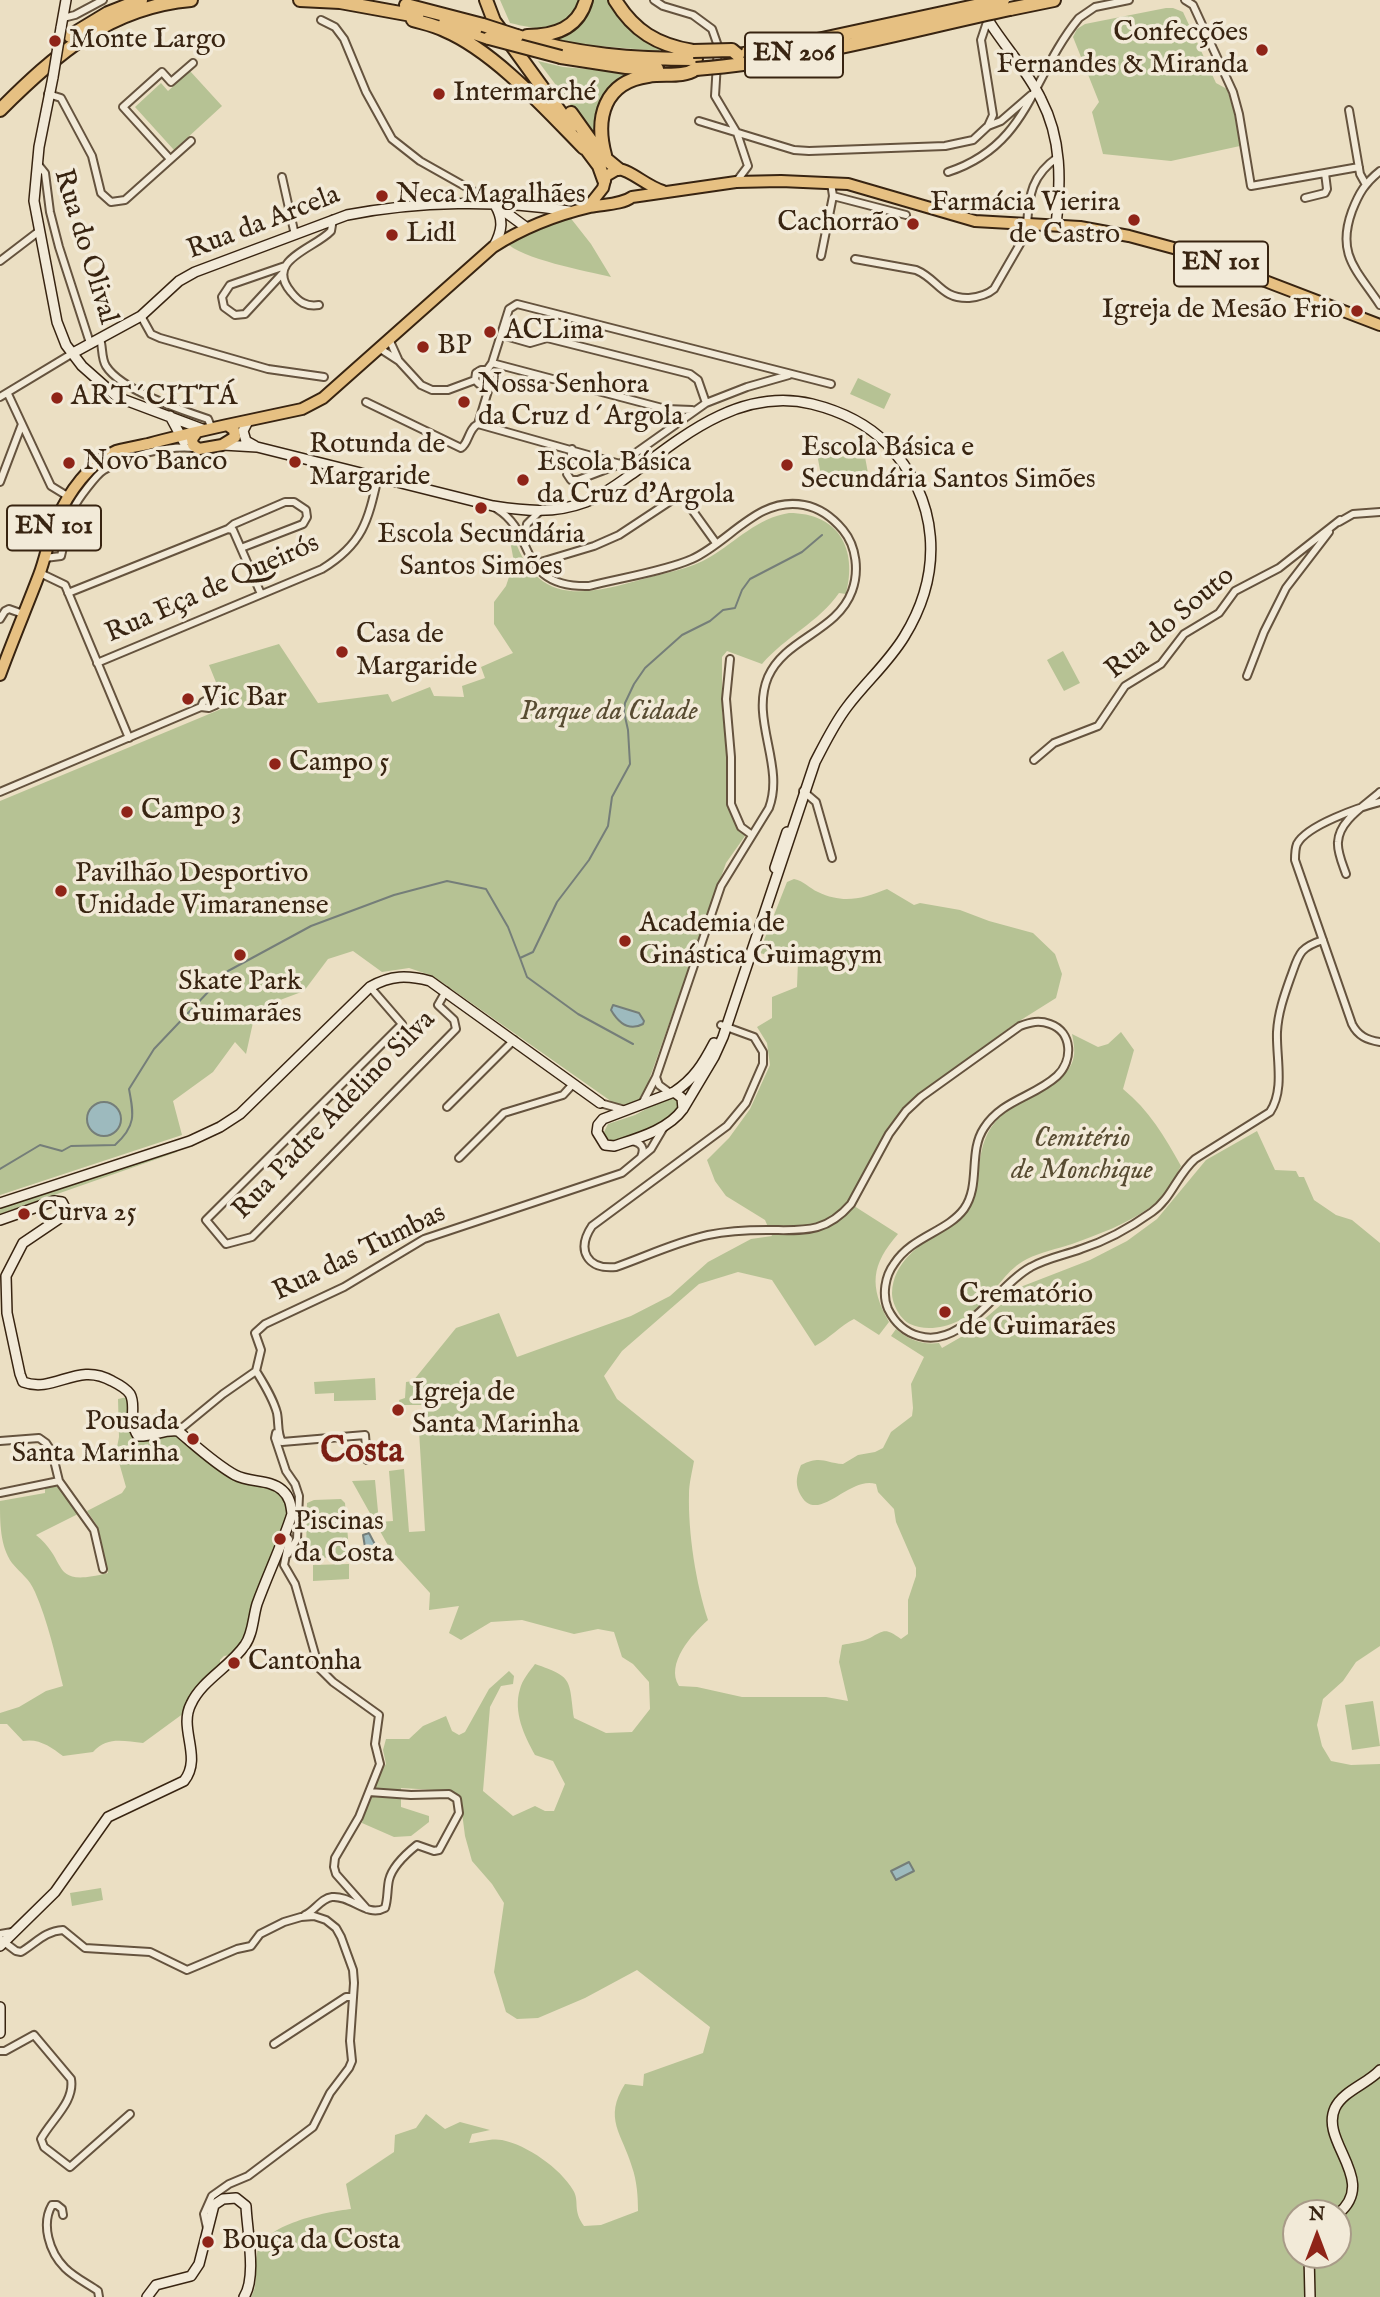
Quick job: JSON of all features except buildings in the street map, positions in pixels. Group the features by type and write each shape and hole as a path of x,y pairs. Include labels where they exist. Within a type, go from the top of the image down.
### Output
{"highway":[{"path":"0,101 61,43 108,13 141,0"},
{"path":"0,110 42,68 88,34 142,10 191,0"},
{"path":"300,0 340,2 410,14 413,20 443,29 475,47 499,66 584,148"},
{"path":"381,0 541,40 569,27 579,16 586,0"},
{"path":"486,0 494,21 599,166 604,184"},
{"path":"495,0 502,19 601,155 618,169"},
{"path":"606,159 600,125 612,95 634,79 661,74 687,75 695,60 638,30 625,17 615,0"},
{"name":"EN 206","path":"410,14 561,58 626,67 695,60 732,50 738,55 1006,5 1054,0"},
{"name":"EN 206","path":"541,40 569,50 741,65 810,52 1006,5"}],"main road":[{"path":"588,207 609,173 618,169 624,169 651,188 665,192"},
{"path":"632,197 636,191 634,177"},
{"name":"EN 101","path":"205,430 302,409 323,398 494,247 527,228 588,207 632,197 736,182 831,183 858,186 975,221 1055,225 1129,236 1192,253 1380,325"},
{"path":"604,184 606,194 616,202"},
{"name":"EN 101","path":"0,676 40,573 56,520 69,497 96,463 116,451 185,442 222,445 239,437 250,421"},
{"path":"227,425 239,437"},
{"path":"185,442 205,430"}],"street":[{"path":"66,0 37,163 34,201 57,322 66,345 82,366 117,397 205,430"},
{"path":"62,23 103,0"},
{"path":"654,0 663,6 693,15 712,29 718,46 715,96 737,133 748,166 736,182"},
{"path":"988,126 993,115 981,40 989,18 989,0"},
{"path":"948,172 977,160 1002,141 1018,121 1079,18 1095,7 1129,0"},
{"path":"1185,0 1193,5 1233,92 1251,186 1359,167"},
{"path":"989,18 1001,41 1036,90 1049,116 1060,181 1055,225"},
{"path":"321,20 335,27 344,39 366,92 392,139 420,161 472,191 476,202"},
{"path":"170,159 123,107 162,72 171,82 193,63"},
{"path":"699,121 794,150 830,152 945,146 973,140 988,126 1001,121 1036,90"},
{"path":"48,94 61,98 92,156 101,193 111,202 125,200 191,141"},
{"path":"1349,110 1359,167 1365,183"},
{"path":"855,259 924,273 944,292 958,298 988,294 994,289 1029,224 1030,191 1049,164 1058,157"},
{"name":"Rua do Olival","path":"37,163 45,173 50,212 59,247 106,366 129,386 208,419 205,430"},
{"path":"1380,171 1365,183 1345,236 1349,257 1380,305"},
{"path":"1305,198 1325,193 1325,173"},
{"path":"282,177 295,235"},
{"path":"821,256 832,196 831,183"},
{"path":"832,196 906,215"},
{"path":"892,211 897,208 901,199"},
{"name":"Rua da Arcela","path":"0,397 141,316 179,281 194,272 333,219 365,211 476,202 573,212"},
{"path":"495,205 527,228"},
{"path":"494,247 502,221 495,205"},
{"path":"517,206 527,220 527,228"},
{"path":"285,266 230,285 222,297 224,307 235,315 245,314 296,255 327,235 333,219"},
{"path":"1014,223 1018,244"},
{"path":"0,261 38,232"},
{"path":"282,274 283,282 300,302 319,305"},
{"path":"487,370 492,363 509,309 517,304 831,384"},
{"path":"141,316 151,334 160,338 268,369 324,377"},
{"path":"502,335 530,342 547,338 690,374 698,380 706,403"},
{"path":"389,339 399,361"},
{"path":"379,348 399,361 421,385 432,390 448,390 475,380"},
{"path":"492,363 666,409 694,410"},
{"path":"475,380 476,373 487,370"},
{"path":"475,380 485,385 490,381 487,370"},
{"path":"572,449 567,474 571,480 578,480 620,464 706,403 791,374"},
{"path":"366,402 461,448 474,426 478,424 488,391 485,385"},
{"path":"8,394 51,486 69,497"},
{"path":"222,445 257,447 493,506 534,513 567,508 601,495 692,429 737,407 778,400 804,402 830,409 856,421 878,436 910,472 922,497 929,523 932,553 924,598 902,640 847,707 815,762 780,850 714,1057 684,1109 667,1124 651,1149 640,1158"},
{"path":"666,409 670,428"},
{"path":"45,558 61,555 74,506 103,470 139,455 183,447 185,442 170,416"},
{"path":"0,482 22,424"},
{"path":"478,424 620,464"},
{"path":"239,437 257,447"},
{"name":"Rua Eça de Queirós","path":"97,663 322,569 345,553 361,533 367,522 378,477"},
{"path":"534,564 607,541 680,497 716,543"},
{"path":"68,593 228,529 285,502 295,502 306,510 307,517 303,524 242,548"},
{"path":"493,506 506,514 534,564 543,574 565,584 589,586 690,560 769,507 783,504 812,507 837,522 848,536 856,567 855,582 844,607 783,654 768,678 763,695 763,712 774,780 772,799 720,890 656,1077 642,1105"},
{"path":"509,519 516,509"},
{"path":"1247,676 1264,632 1286,588 1340,520 1353,514 1380,512"},
{"path":"523,545 527,524 534,513"},
{"name":"Rua do Souto","path":"1034,760 1054,743 1098,726 1125,686 1161,664 1184,634 1219,613 1234,591 1285,564 1340,520"},
{"path":"514,526 523,527 527,524"},
{"path":"228,529 233,530 261,594"},
{"path":"40,573 65,585 129,738"},
{"path":"0,620 9,609 23,614"},
{"path":"730,659 726,699 731,757 731,804 741,827 752,835"},
{"path":"0,792 201,707"},
{"path":"805,791 816,802 832,858"},
{"path":"1346,874 1338,841 1345,823 1380,792"},
{"path":"1380,802 1348,812 1305,835 1295,851 1296,868 1356,1032 1363,1038 1380,1042"},
{"path":"724,1026 754,1037 763,1052 763,1064 746,1103 727,1126 592,1226 583,1246 586,1256 596,1265 616,1267 684,1241 711,1234 744,1230 813,1230 828,1224 841,1216 851,1204 897,1122 921,1097 1020,1026 1043,1021 1055,1025 1063,1032 1068,1041 1068,1052 1066,1064 1058,1076 1006,1105 986,1124 975,1147 970,1197 965,1208 955,1218 912,1244 893,1264 887,1276 886,1306 894,1320 908,1333 925,1338 942,1336 979,1314 1006,1285 1032,1266 1109,1238 1154,1211 1166,1199 1184,1169 1195,1159 1270,1112 1276,1103 1278,1090 1277,1032 1284,996 1303,949 1323,940"},
{"path":"0,1203 190,1141 220,1128 240,1114 370,987 385,979 408,975 430,981 446,991 600,1103 616,1109 631,1110"},
{"name":"Rua Padre Adelino Silva","path":"370,987 402,1024 206,1220 226,1244 252,1237 456,1029 454,1020 438,1005 446,991"},
{"path":"667,1124 614,1146 605,1145 597,1132 603,1119 631,1110 687,1083 696,1074 724,1026"},
{"path":"447,1107 514,1040"},
{"path":"656,1077 659,1085 682,1098 684,1109"},
{"path":"459,1158 504,1114 563,1095 573,1084"},
{"path":"600,1103 603,1119"},
{"path":"630,1141 638,1142 642,1146 640,1158"},
{"name":"Rua das Tumbas","path":"256,1371 261,1350 255,1333 265,1324 333,1293 424,1239 610,1178 622,1173 640,1158"},
{"path":"0,1220 54,1201 62,1202 64,1206 64,1214 60,1218 23,1243 6,1276 7,1313 23,1382 35,1387 88,1373 101,1374 129,1392 132,1399 132,1427 138,1436 148,1437 167,1430 178,1431 234,1475 272,1484 282,1490 290,1501 292,1514 256,1606 248,1641 190,1705 187,1718 191,1772 184,1781 108,1817 55,1892 14,1932 1,1940 21,1952 44,1934 52,1930 63,1930 85,1948 146,1952 187,1970 237,1949 251,1946 260,1934 269,1928 302,1917 326,1899 335,1896 379,1911 385,1908 389,1878 409,1852 417,1845 439,1850 459,1813 457,1800 449,1794 369,1793"},
{"path":"178,1431 256,1371 272,1398 278,1415 278,1436 282,1442 365,1435 367,1460"},
{"path":"278,1424 275,1438 286,1471 299,1496 297,1539 284,1565 295,1584 319,1668 333,1682 379,1714 375,1744 380,1765 359,1817 335,1858 334,1867 336,1874 367,1909"},
{"path":"0,1441 39,1438 47,1443 59,1481 94,1530 103,1569"},
{"path":"0,1493 59,1481"},
{"path":"285,1534 289,1539 288,1554"},
{"path":"207,2230 204,2214 212,2196 229,2184 248,2176 313,2127 330,2093 352,2061 350,2041 353,1970 336,1928 326,1920 314,1916 302,1917"},
{"path":"274,2044 346,1997 353,1997"},
{"path":"0,2007 0,2033"},
{"path":"0,2051 5,2051 34,2035 71,2078 72,2087 63,2109 41,2139 44,2147 70,2167 130,2114"},
{"path":"1351,2199 1353,2190 1345,2156 1334,2129 1334,2110 1341,2099 1372,2079 1380,2070"},
{"path":"147,2297 156,2286 191,2276 199,2263 214,2205 223,2199 236,2197 246,2206 250,2288 244,2297"},
{"path":"63,2215 62,2209 52,2205 47,2213 47,2238 64,2267 98,2291 99,2297"},
{"path":"1309,2269 1310,2297"}],"green space":[{"path":"500,0 580,0 574,11 559,25 533,28 510,23"},
{"path":"590,0 610,0 662,47 659,51 545,39"},
{"path":"1166,8 1183,12 1216,83 1227,89 1240,146 1171,161 1103,154 1092,112 1099,102 1073,37 1077,29 1085,24"},
{"path":"538,61 563,67 636,73 612,94 601,108 597,116 596,139"},
{"path":"190,71 222,106 174,150 135,107 161,83 168,91"},
{"path":"569,216 591,244 611,277 539,259 506,242"},
{"path":"858,378 891,394 884,409 850,394"},
{"path":"862,441 868,473 822,481 816,448"},
{"name":"Parque da Cidade","path":"789,513 820,519 832,526 840,536 849,562 846,594 839,593 822,613 762,664 727,651 722,657 722,712 729,759 727,799 735,824 745,836 726,863 643,1097 633,1105 615,1104 433,976 409,968 382,972 353,951 328,959 304,991 256,1009 246,1054 235,1042 213,1072 173,1101 182,1135 0,1195 0,801 226,707 209,665 279,644 318,703 388,694 392,702 430,687 434,696 464,697 462,686 485,678 481,667 513,653 494,624 494,602 506,586 514,562 508,530 511,528 520,553 532,571 546,583 562,590 599,590 694,565 757,525"},
{"path":"1063,651 1080,683 1064,691 1047,660"},
{"path":"794,879 827,896 844,899 861,898 887,889 914,905 920,903 960,910 1033,933 1055,954 1062,974 1056,998 1013,1025 910,1101 888,1127 851,1204 898,1234 882,1256 876,1276 878,1297 889,1322 879,1335 854,1319 815,1346 772,1280 738,1272 699,1284 622,1351 604,1376 617,1399 694,1461 689,1490 691,1542 696,1575 708,1620 688,1641 678,1659 675,1668 679,1686 697,1687 742,1697 826,1697 848,1701 839,1662 842,1645 885,1631 901,1639 908,1634 908,1600 916,1568 896,1522 894,1509 878,1492 876,1484 865,1483 814,1505 806,1502 797,1485 801,1465 819,1460 843,1464 858,1455 875,1452 883,1448 891,1432 912,1416 911,1384 924,1357 891,1336 896,1329 916,1341 939,1343 942,1348 968,1333 1023,1286 1090,1260 1127,1241 1157,1219 1206,1160 1257,1131 1275,1170 1296,1171 1299,1177 1304,1177 1314,1200 1336,1215 1352,1220 1380,1243 1380,1646 1356,1662 1343,1681 1323,1699 1317,1725 1322,1746 1331,1761 1351,1765 1380,1764 1380,2297 251,2297 261,2244 282,2227 296,2221 351,2209 346,2184 394,2152 395,2135 416,2128 426,2114 445,2129 460,2122 490,2130 472,2134 469,2143 502,2140 522,2147 542,2159 560,2174 573,2190 578,2215 584,2226 601,2225 638,2211 635,2178 616,2126 615,2107 619,2096 625,2084 643,2086 644,2074 703,2053 710,2027 637,1970 585,1998 538,2018 517,2019 506,2012 494,1972 504,1903 472,1861 465,1836 460,1797 453,1791 401,1788 401,1807 429,1816 429,1822 411,1836 394,1837 362,1823 372,1782 386,1764 383,1750 386,1739 409,1739 423,1726 446,1716 452,1731 459,1735 465,1732 489,1689 509,1671 514,1676 513,1684 501,1686 490,1707 483,1791 513,1816 535,1806 545,1811 554,1811 565,1784 553,1761 535,1755 519,1715 520,1689 535,1664 556,1672 567,1681 574,1718 606,1733 632,1732 650,1709 649,1682 633,1664 622,1657 614,1632 598,1629 574,1634 522,1620 491,1622 461,1640 449,1633 459,1606 429,1610 430,1593 390,1549 352,1481 375,1480 379,1522 393,1521 389,1471 404,1469 409,1532 425,1531 418,1414 424,1414 424,1405 400,1405 399,1400 405,1398 406,1382 413,1381 456,1328 499,1313 517,1357 631,1316 670,1296 708,1262 751,1239 772,1236 765,1220 726,1196 715,1181 707,1160 729,1138 750,1109 770,1065 767,1043 757,1027 772,1018 772,997 797,987 798,961 759,953 787,882"},
{"name":"Cemitério de Monchique","path":"1121,1032 1134,1050 1123,1089 1149,1115 1181,1166 1159,1200 1122,1224 1020,1263 975,1310 958,1321 929,1328 906,1322 897,1311 892,1297 897,1272 909,1255 959,1220 969,1208 977,1184 983,1146 996,1121 1016,1105 1063,1076 1074,1055 1072,1034 1098,1047 1108,1044"},
{"path":"667,1098 677,1099 679,1111 632,1136 615,1142 606,1138 604,1132 608,1124 635,1115"},
{"path":"177,1149 177,1152 0,1214 0,1208"},
{"path":"375,1378 376,1400 334,1401 334,1393 315,1394 314,1382"},
{"path":"127,1397 129,1426 138,1440 176,1435 226,1472 271,1486 284,1499 289,1510 243,1641 230,1655 220,1660 220,1665 190,1697 184,1713 143,1743 110,1742 93,1752 63,1756 40,1742 23,1741 7,1724 0,1724 0,1713 19,1707 46,1691 63,1686 35,1592 12,1563 5,1549 0,1501 45,1493 45,1488 60,1486 78,1514 36,1535 68,1575 89,1577 108,1573 98,1527 87,1511 122,1493 126,1487 116,1452 119,1437 118,1399"},
{"path":"341,1499 345,1503 349,1550 344,1553 344,1557 318,1558 306,1554 307,1503 314,1500"},
{"path":"349,1564 349,1579 313,1581 313,1565"},
{"path":"1373,1701 1380,1746 1352,1750 1345,1705"},
{"path":"101,1888 103,1900 72,1906 70,1893"}],"water":[{"path":"613,1005 639,1013 643,1024 633,1027 624,1024 611,1010"},
{"path":"104,1102 116,1107 121,1119 116,1131 104,1136 92,1131 87,1119 92,1107"},
{"path":"369,1533 379,1557 370,1558 370,1552 365,1547 363,1535"},
{"path":"909,1862 914,1871 896,1880 891,1871"}],"waterway":[{"path":"0,1169 40,1145 62,1151 71,1146 115,1145 127,1132 132,1120 129,1089 154,1049 228,971 311,926 394,895 447,881 486,889 508,927 520,958 533,952 557,902 589,860 608,826 612,797 630,764 625,703 645,668 682,635 710,621 723,610 735,608 750,579 802,552 822,535"},
{"path":"520,958 527,977 578,1014 633,1044"}],"place":[{"name":"Monte Largo","path":"55,41"},
{"name":"Confecções Fernandes & Miranda","path":"1262,50"},
{"name":"Intermarché","path":"439,94"},
{"name":"Neca Magalhães","path":"382,196"},
{"name":"Farmácia Vierira de Castro","path":"1134,220"},
{"name":"Cachorrão","path":"913,224"},
{"name":"Lidl","path":"392,235"},
{"name":"Igreja de Mesão Frio","path":"1357,311"},
{"name":"ACLima","path":"490,332"},
{"name":"BP","path":"423,347"},
{"name":"ART´CITTÁ","path":"57,398"},
{"name":"Nossa Senhora da Cruz d´Argola","path":"464,402"},
{"name":"Rotunda de Margaride","path":"295,462"},
{"name":"Novo Banco","path":"69,463"},
{"name":"Escola Básica e Secundária Santos Simões","path":"787,465"},
{"name":"Escola Básica da Cruz d'Argola","path":"523,480"},
{"name":"Escola Secundária Santos Simões","path":"481,508"},
{"name":"Casa de Margaride","path":"342,652"},
{"name":"Vic Bar","path":"188,699"},
{"name":"Campo 5","path":"275,764"},
{"name":"Campo 3","path":"127,812"},
{"name":"Pavilhão Desportivo Unidade Vimaranense","path":"61,891"},
{"name":"Academia de Ginástica Guimagym","path":"625,941"},
{"name":"Skate Park Guimarães","path":"240,955"},
{"name":"Curva 25","path":"24,1214"},
{"name":"Crematório de Guimarães","path":"945,1312"},
{"name":"Igreja de Santa Marinha","path":"398,1410"},
{"name":"Pousada Santa Marinha","path":"193,1439"},
{"name":"Piscinas da Costa","path":"280,1539"},
{"name":"Cantonha","path":"234,1663"},
{"name":"Bouça da Costa","path":"208,2242"}],"district":[{"name":"Costa","path":"362,1454"}]}
